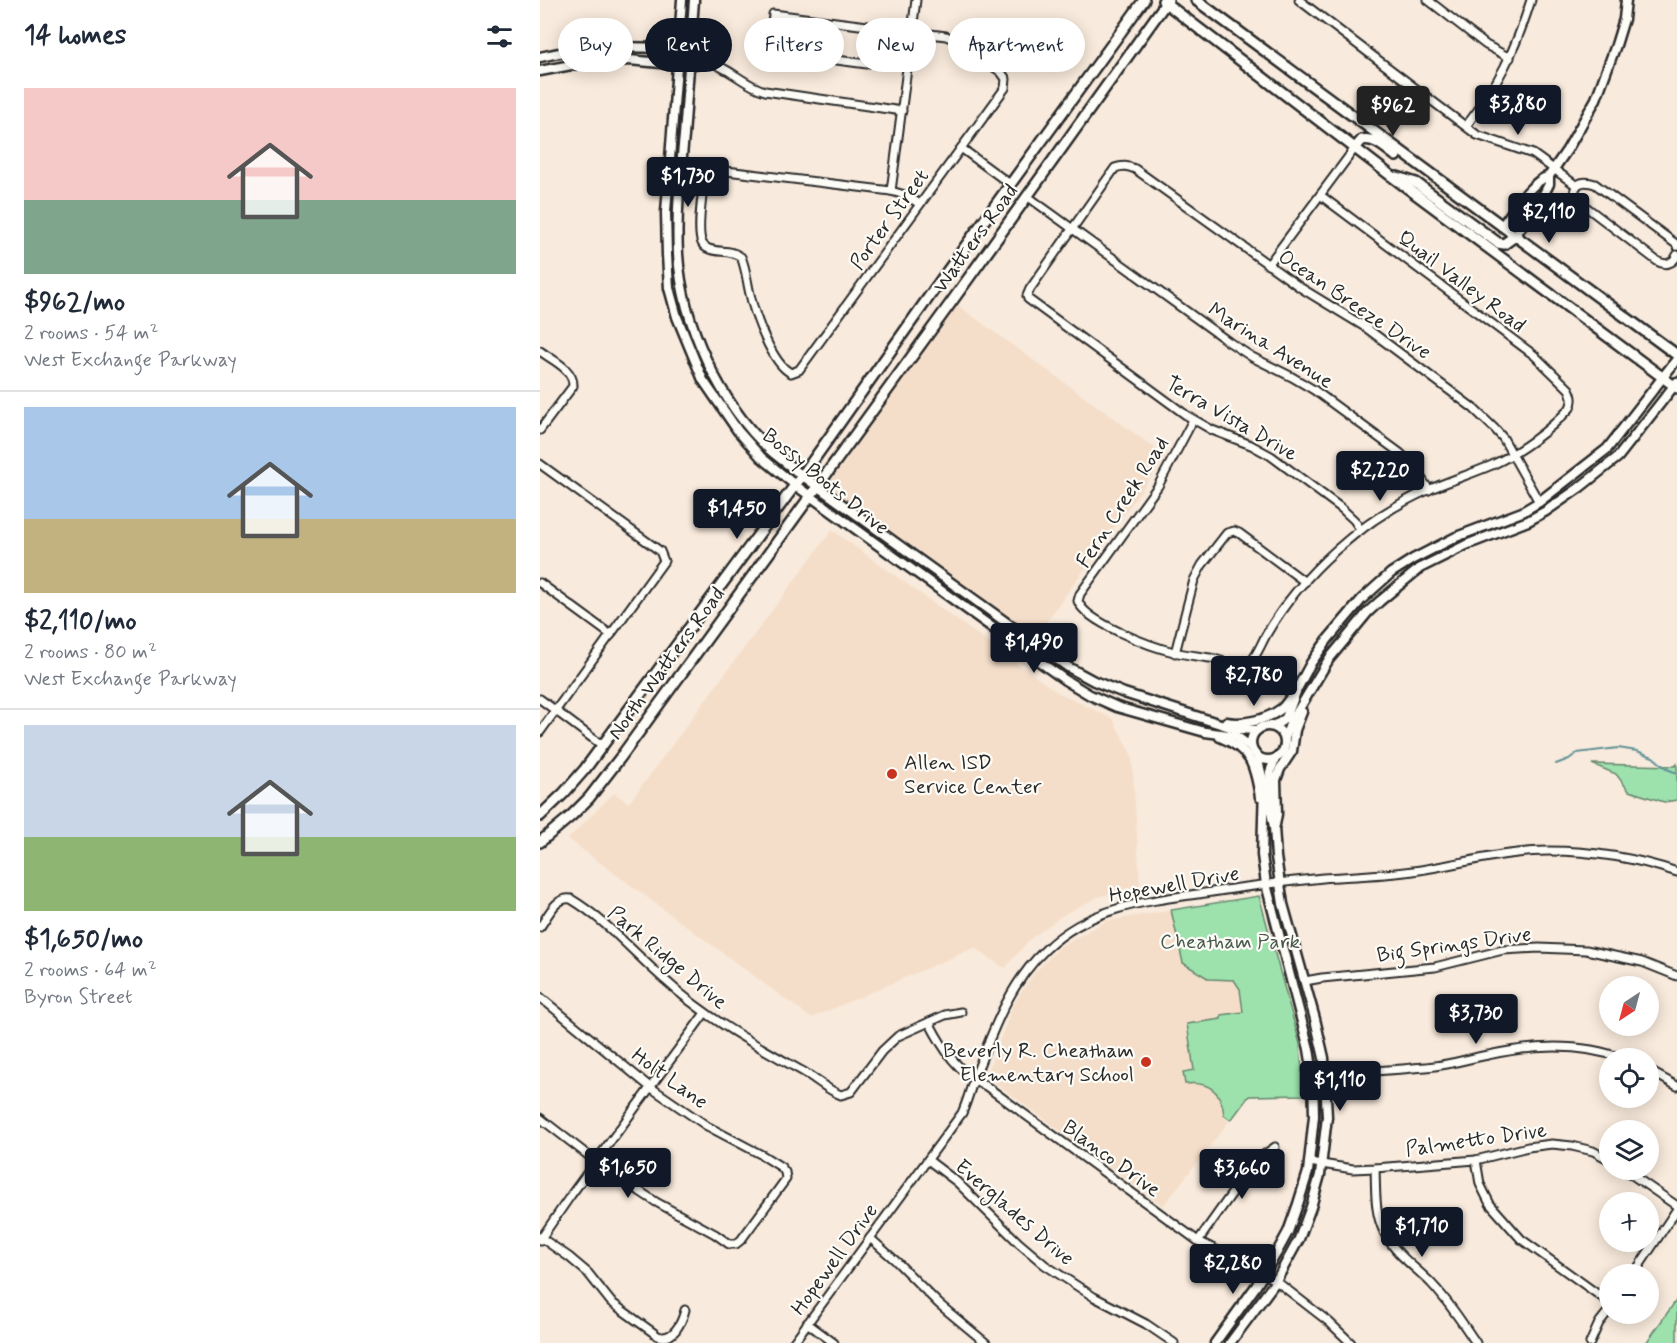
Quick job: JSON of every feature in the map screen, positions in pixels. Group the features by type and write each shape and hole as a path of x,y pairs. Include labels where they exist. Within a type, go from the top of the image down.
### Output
{"main road":[{"name":"Watters Road","path":"795,485 1144,0"},
{"path":"1196,0 1677,357"},
{"name":"Watters Road","path":"810,495 1165,1"},
{"path":"1165,1 1390,175 1676,385"},
{"path":"1355,148 1362,140 1373,140 1422,174 1437,178"},
{"path":"1390,175 1416,183 1498,243 1504,244 1515,236"},
{"name":"North Watters Road","path":"540,816 585,770 795,485"},
{"name":"North Watters Road","path":"540,842 589,798 810,495"},
{"path":"603,746 620,758"}],"street":[{"name":"Bossy Boots Drive","path":"681,18 682,0"},
{"name":"Bossy Boots Drive","path":"693,18 694,0"},
{"path":"914,18 916,0"},
{"path":"1299,0 1466,126 1485,138 1533,154 1542,159 1551,173 1577,186"},
{"path":"1428,0 1486,45 1510,58"},
{"path":"1466,126 1488,96 1510,58 1531,0"},
{"path":"1515,236 1544,194 1551,173 1572,142 1596,99 1624,19 1626,0"},
{"path":"773,14 872,26 867,64 774,51 769,42 773,14"},
{"name":"Porter Street","path":"891,191 713,169 707,171 700,237 704,246 711,250 733,252 743,260 750,296 765,339 783,368 791,373 799,370 1005,88 1006,79 1001,72 953,39 936,36"},
{"path":"540,57 583,49 645,48"},
{"path":"540,71 587,62 645,62"},
{"name":"Bossy Boots Drive","path":"676,72 666,212 669,288 703,380 728,418 761,457 795,485 1065,680 1090,695 1117,707 1205,732 1236,736 1251,747"},
{"name":"Bossy Boots Drive","path":"689,72 678,206 678,255 684,293 694,329 710,368 728,399 752,430 771,451 802,475 1068,667 1110,688 1236,729 1257,730"},
{"path":"730,72 754,88 765,91 902,111"},
{"path":"907,72 891,191 920,204"},
{"path":"961,148 1010,184"},
{"path":"1268,265 1355,148"},
{"name":"Ocean Breeze Drive","path":"1072,229 1115,168 1128,166 1135,169 1268,265 1365,327 1473,408 1495,429 1539,502"},
{"path":"1502,226 1531,189 1551,173"},
{"path":"1677,245 1599,187 1588,182 1577,186 1574,193 1577,200 1657,261 1669,264 1677,255"},
{"name":"Quail Valley Road","path":"1320,195 1534,355 1569,389 1572,395 1570,408 1529,443 1511,453"},
{"name":"Marina Avenue","path":"1027,196 1229,342 1252,357 1307,385 1351,416 1412,464 1429,490"},
{"name":"Terra Vista Drive","path":"1072,229 1030,289 1027,296 1031,303 1193,420 1271,456 1341,508 1361,530"},
{"path":"667,255 678,255"},
{"path":"540,351 573,378 573,386 540,430"},
{"path":"1262,824 1264,784 1257,757 1251,747 1252,738 1263,726 1271,726 1286,718 1297,689 1311,663 1362,599 1391,573 1413,559 1456,537 1522,512 1539,502 1607,449 1664,378 1677,357"},
{"path":"1257,757 1267,760 1275,759 1282,754 1290,724 1319,674 1340,644 1380,601 1420,568 1466,546 1528,521 1579,488 1618,457 1676,385"},
{"name":"Fern Creek Road","path":"1175,653 1144,643 1107,626 1080,607 1078,601 1080,594 1158,486 1193,420"},
{"path":"1305,582 1239,533 1230,531 1224,535 1194,579 1175,653 1245,666 1251,661 1276,620 1305,582 1335,550 1391,510 1429,490 1484,468 1511,453"},
{"path":"540,464 660,551 664,558 663,565 540,732"},
{"path":"540,583 611,635"},
{"path":"1209,719 1230,723 1257,720 1283,708 1297,689"},
{"path":"540,699 603,746"},
{"path":"1274,827 1277,814 1276,780 1280,769 1292,751 1305,700"},
{"path":"1271,726 1279,729 1285,738"},
{"path":"1205,732 1235,744 1248,758 1254,769 1260,794 1262,855 1266,884 1281,949 1302,1020 1313,1074 1314,1116 1308,1172 1288,1232 1264,1274 1215,1343"},
{"path":"1230,1343 1276,1281 1288,1261 1306,1220 1320,1175 1328,1117 1324,1058 1283,904 1274,827 1270,812 1270,775 1275,759"},
{"name":"Hopewell Drive","path":"793,1343 962,1113 997,1022 1025,971 1046,948 1071,929 1105,912 1133,903 1280,882 1416,871 1493,855 1547,851 1606,855 1657,865 1677,872"},
{"name":"Park Ridge Drive","path":"540,927 557,903 566,898 575,901 598,919 666,982 705,1013 837,1094 843,1095 851,1092 882,1051 898,1036 929,1022"},
{"name":"Big Springs Drive","path":"1305,981 1435,967 1503,950 1539,948 1586,950 1642,962 1677,976"},
{"name":"Holt Lane","path":"540,997 651,1087 707,1126 781,1167 786,1175 784,1182 741,1240 733,1245 656,1202 596,1161"},
{"path":"929,1022 945,1015 962,1012"},
{"path":"685,1310 682,1320 671,1335 663,1338 658,1336 611,1302 588,1273 569,1257 540,1238 705,1013"},
{"name":"Blanco Drive","path":"929,1022 951,1059 974,1081 986,1086 1198,1241 1276,1281 1352,1343"},
{"path":"1325,1076 1436,1066 1522,1048 1545,1046 1570,1047 1599,1052"},
{"path":"1659,1076 1677,1086"},
{"path":"540,1118 596,1161"},
{"name":"Palmetto Drive","path":"1309,1162 1353,1169 1375,1168 1476,1160 1521,1148 1552,1144 1572,1146 1599,1154"},
{"path":"1198,1241 1256,1161 1275,1147"},
{"name":"Everglades Drive","path":"928,1160 957,1182 1019,1243 1046,1265 1174,1343"},
{"path":"1476,1160 1480,1184 1490,1204 1521,1239 1599,1295"},
{"path":"1375,1168 1376,1209 1383,1232 1396,1250 1438,1291 1476,1343"},
{"path":"1639,1180 1677,1208 1640,1264"},
{"path":"870,1238 939,1304 986,1343"},
{"path":"807,1323 834,1343"},
{"path":"1590,1343 1600,1324"}],"shaded area":[{"path":"957,305 1166,456 1036,636 827,485"},
{"name":"Allen ISD Service Center","path":"832,530 1057,692 1113,719 1132,756 1140,886 1098,897 1063,915 1029,940 1005,968 974,948 811,1018 568,839 614,793 629,803"},
{"name":"Beverly R. Cheatham Elementary School","path":"1259,896 1304,1095 1249,1096 1163,1206 986,1076 1013,1005 1034,973 1061,946 1106,921"}],"green space":[{"path":"1592,764 1675,766 1677,764 1677,800 1664,802 1629,791 1616,774"},
{"name":"Cheatham Park","path":"1259,896 1300,1044 1304,1095 1249,1096 1231,1120 1224,1115 1223,1107 1213,1089 1201,1084 1185,1084 1183,1072 1194,1070 1187,1024 1221,1019 1221,1015 1243,1012 1240,989 1234,980 1209,979 1183,963 1171,910"},
{"path":"1677,1299 1677,1343 1646,1343"}],"waterway":[{"path":"1556,764 1577,753 1618,748 1637,751 1653,757 1667,769 1677,773"}],"place":[{"name":"Allen ISD Service Center","path":"892,774"},
{"name":"Beverly R. Cheatham Elementary School","path":"1146,1062"}]}
